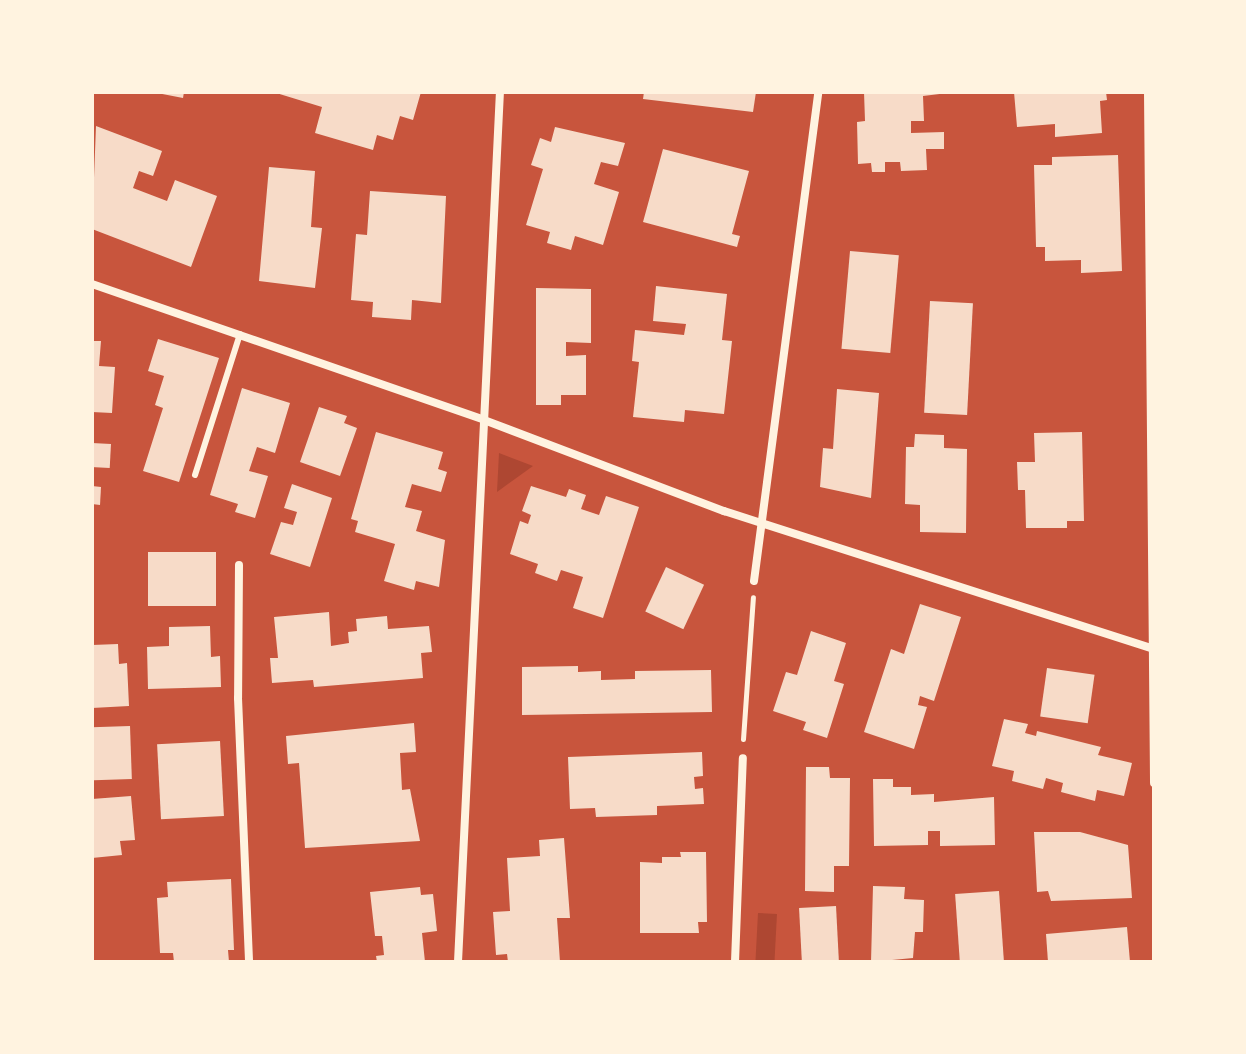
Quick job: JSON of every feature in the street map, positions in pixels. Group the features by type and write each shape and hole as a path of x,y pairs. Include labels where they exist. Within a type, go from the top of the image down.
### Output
{"street":[{"path":"458,962 500,92"},
{"path":"754,581 818,92"},
{"path":"1148,92 1152,164 1154,783"},
{"path":"92,284 484,420 761,523 1153,649"},
{"path":"239,565 238,698 249,962"},
{"path":"735,962 743,758"}],"lane":[{"path":"195,475 240,334"}],"path":[{"path":"743,758 754,581"}],"shaded area":[{"path":"499,453 533,466 497,492"},
{"path":"758,913 777,914 774,962 755,962"}],"building":[{"path":"152,92 184,92 183,98"},
{"path":"273,92 421,92 413,120 400,116 393,140 377,135 373,150 315,133 322,107"},
{"path":"644,92 756,92 753,112 643,99"},
{"path":"864,92 956,92 923,96 924,121 911,121 911,133 944,132 944,149 926,149 927,170 901,171 900,162 885,162 885,172 872,172 871,163 858,164 857,122 865,121"},
{"path":"1014,92 1106,92 1107,100 1100,101 1102,133 1055,137 1055,124 1017,127"},
{"path":"96,126 162,151 153,176 139,171 133,188 167,201 175,180 217,196 191,267 92,229"},
{"path":"555,127 625,143 618,166 601,162 594,184 619,192 603,245 575,236 571,250 547,243 550,232 526,225 543,169 531,165 540,138 551,142"},
{"path":"663,149 749,171 732,234 740,236 737,247 643,222"},
{"path":"1118,155 1122,271 1081,273 1081,260 1045,261 1045,247 1036,247 1034,165 1052,165 1052,157"},
{"path":"269,167 315,171 311,227 322,228 315,288 259,281"},
{"path":"370,191 446,196 441,303 412,300 411,320 372,317 373,302 351,300 356,234 367,235"},
{"path":"850,251 899,255 890,353 841,349"},
{"path":"656,286 727,294 722,340 732,341 724,414 685,410 684,422 633,417 639,362 632,361 635,330 684,335 686,324 653,321"},
{"path":"536,288 591,289 591,343 566,342 566,356 586,355 586,395 561,395 561,405 536,405"},
{"path":"930,301 973,303 967,415 924,413"},
{"path":"158,339 219,358 179,482 143,471 163,408 155,405 164,376 148,371"},
{"path":"92,341 101,341 99,366 115,367 112,413 92,412"},
{"path":"242,388 290,403 275,453 257,447 249,471 268,476 255,518 235,512 238,504 210,495"},
{"path":"837,389 879,393 871,498 820,487 823,448 833,449"},
{"path":"319,407 347,416 344,423 357,428 340,476 300,462"},
{"path":"376,432 443,452 438,469 447,472 441,492 412,484 405,507 422,511 416,531 445,540 439,587 416,581 414,590 384,581 395,544 355,532 358,521 351,519"},
{"path":"1082,432 1084,521 1067,521 1067,528 1026,528 1025,490 1018,490 1017,462 1035,462 1034,433"},
{"path":"915,434 944,435 944,448 967,449 966,533 920,532 920,505 905,504 906,447 914,447"},
{"path":"92,443 111,444 110,468 92,467"},
{"path":"292,484 332,498 310,567 270,554 281,522 293,525 297,512 284,508"},
{"path":"92,486 101,487 100,505 92,504"},
{"path":"531,486 566,497 569,489 586,495 581,509 599,515 606,496 639,507 603,618 573,608 583,577 561,570 557,581 535,573 538,564 510,554 520,521 528,524 531,515 522,511"},
{"path":"148,552 216,552 216,606 148,606"},
{"path":"666,567 704,585 683,629 645,611"},
{"path":"920,604 961,617 934,701 920,696 918,705 927,707 914,749 864,732 891,649 904,654"},
{"path":"329,612 331,646 349,643 348,632 357,631 356,619 387,616 388,629 429,626 432,652 421,653 423,678 314,687 313,680 272,683 270,658 278,658 274,617"},
{"path":"210,626 211,657 220,656 221,687 148,689 147,647 169,646 169,627"},
{"path":"811,631 846,643 834,681 844,684 827,738 803,730 806,722 773,711 786,672 797,675"},
{"path":"118,644 119,664 127,663 129,706 92,708 92,645"},
{"path":"578,666 578,672 601,671 601,680 635,679 635,671 711,670 712,712 522,715 522,667"},
{"path":"1047,668 1095,675 1088,723 1040,717"},
{"path":"1004,719 1028,724 1025,733 1036,736 1037,731 1101,747 1098,755 1132,763 1124,796 1097,790 1095,801 1061,792 1063,783 1046,778 1043,789 1012,781 1014,771 992,766"},
{"path":"414,723 416,752 400,753 402,790 410,789 420,841 305,848 299,763 288,764 286,736"},
{"path":"130,726 132,779 94,780 92,727"},
{"path":"220,741 224,816 161,819 157,744"},
{"path":"702,752 703,776 694,777 695,789 703,788 704,804 657,806 657,815 596,817 595,808 570,809 568,757"},
{"path":"806,767 829,767 830,778 850,778 849,866 834,866 834,892 805,891"},
{"path":"873,779 893,779 893,787 911,787 911,795 934,794 934,802 994,797 995,845 940,846 940,831 928,831 928,845 874,846"},
{"path":"131,796 135,840 120,841 122,855 92,858 92,799"},
{"path":"1034,832 1080,832 1128,845 1132,898 1051,901 1048,891 1037,892"},
{"path":"564,838 570,918 557,918 560,962 508,962 507,954 496,955 493,912 510,911 507,858 540,856 539,840"},
{"path":"680,852 706,852 707,922 698,922 699,933 640,933 640,862 662,863 662,857 681,857"},
{"path":"231,879 234,950 228,950 229,962 174,962 173,953 160,953 157,898 168,897 167,882"},
{"path":"873,886 905,887 904,899 924,900 923,932 915,932 913,958 871,962"},
{"path":"420,887 421,895 433,894 437,931 422,933 425,962 377,962 376,956 384,955 382,936 375,936 370,892"},
{"path":"999,891 1004,962 960,962 955,894"},
{"path":"836,906 839,962 802,962 799,908"},
{"path":"1127,927 1130,962 1048,962 1046,934"}]}
